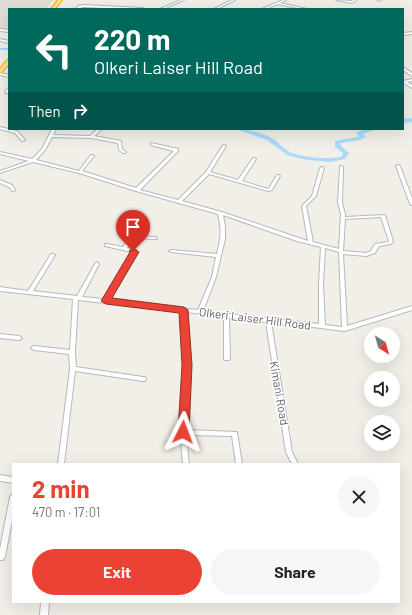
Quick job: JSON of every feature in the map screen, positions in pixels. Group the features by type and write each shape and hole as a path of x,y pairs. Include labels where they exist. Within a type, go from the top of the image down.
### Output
{"highway":[{"path":"54,8 60,0"},
{"path":"0,73 8,62"}],"street":[{"path":"163,8 183,0"},
{"path":"217,8 234,0"},
{"path":"265,8 285,0"},
{"path":"337,0 352,2 356,0"},
{"path":"277,3 301,8"},
{"path":"78,8 79,6 123,8"},
{"path":"404,69 412,75"},
{"path":"404,82 412,80"},
{"path":"404,82 412,87"},
{"path":"0,128 16,132 23,140"},
{"path":"0,172 33,161 44,149 53,130"},
{"path":"91,137 99,130"},
{"path":"50,136 91,137 121,142 119,149 124,152"},
{"path":"137,190 177,150 152,144"},
{"path":"179,202 208,173 224,146"},
{"path":"0,153 80,172 137,190 220,213 323,247 367,255 373,252 376,246 389,243 391,240 383,216 343,218"},
{"path":"80,172 92,156"},
{"path":"240,181 254,160"},
{"path":"398,166 412,204"},
{"path":"340,167 340,204 343,218 342,251 345,329"},
{"path":"311,243 304,206 314,196 322,168"},
{"path":"208,173 270,190 278,176"},
{"path":"0,181 12,186 13,190"},
{"path":"200,312 214,277 223,239 223,227 220,213"},
{"path":"124,249 134,236 155,238"},
{"path":"106,301 134,252 107,245"},
{"path":"322,326 321,284 323,247"},
{"path":"171,251 218,256"},
{"path":"30,292 53,255"},
{"path":"61,463 73,370 72,352 78,298 97,264"},
{"name":"Olkeri Laiser Hill Road","path":"0,289 345,329 412,308"},
{"path":"184,310 187,365 183,432 186,463"},
{"path":"226,315 227,359"},
{"name":"Kimani Road","path":"268,320 289,452 295,463"},
{"path":"0,336 19,338"},
{"path":"34,348 72,352"},
{"path":"73,370 143,379"},
{"path":"183,432 235,434 239,463"},
{"path":"0,478 12,480"},
{"path":"2,557 12,503"},
{"path":"44,615 45,603"}],"shaded area":[{"path":"0,0 53,0 47,8 8,8 8,29 0,28"}],"waterway":[{"path":"0,49 8,49"},
{"path":"404,121 412,120"},
{"path":"242,130 269,139 289,154 307,158 331,160 343,158 346,153 338,147 337,142 363,137 359,133 370,130"}],"route":[{"path":"133,251 134,252 106,301 184,310 187,365 183,432"}]}
